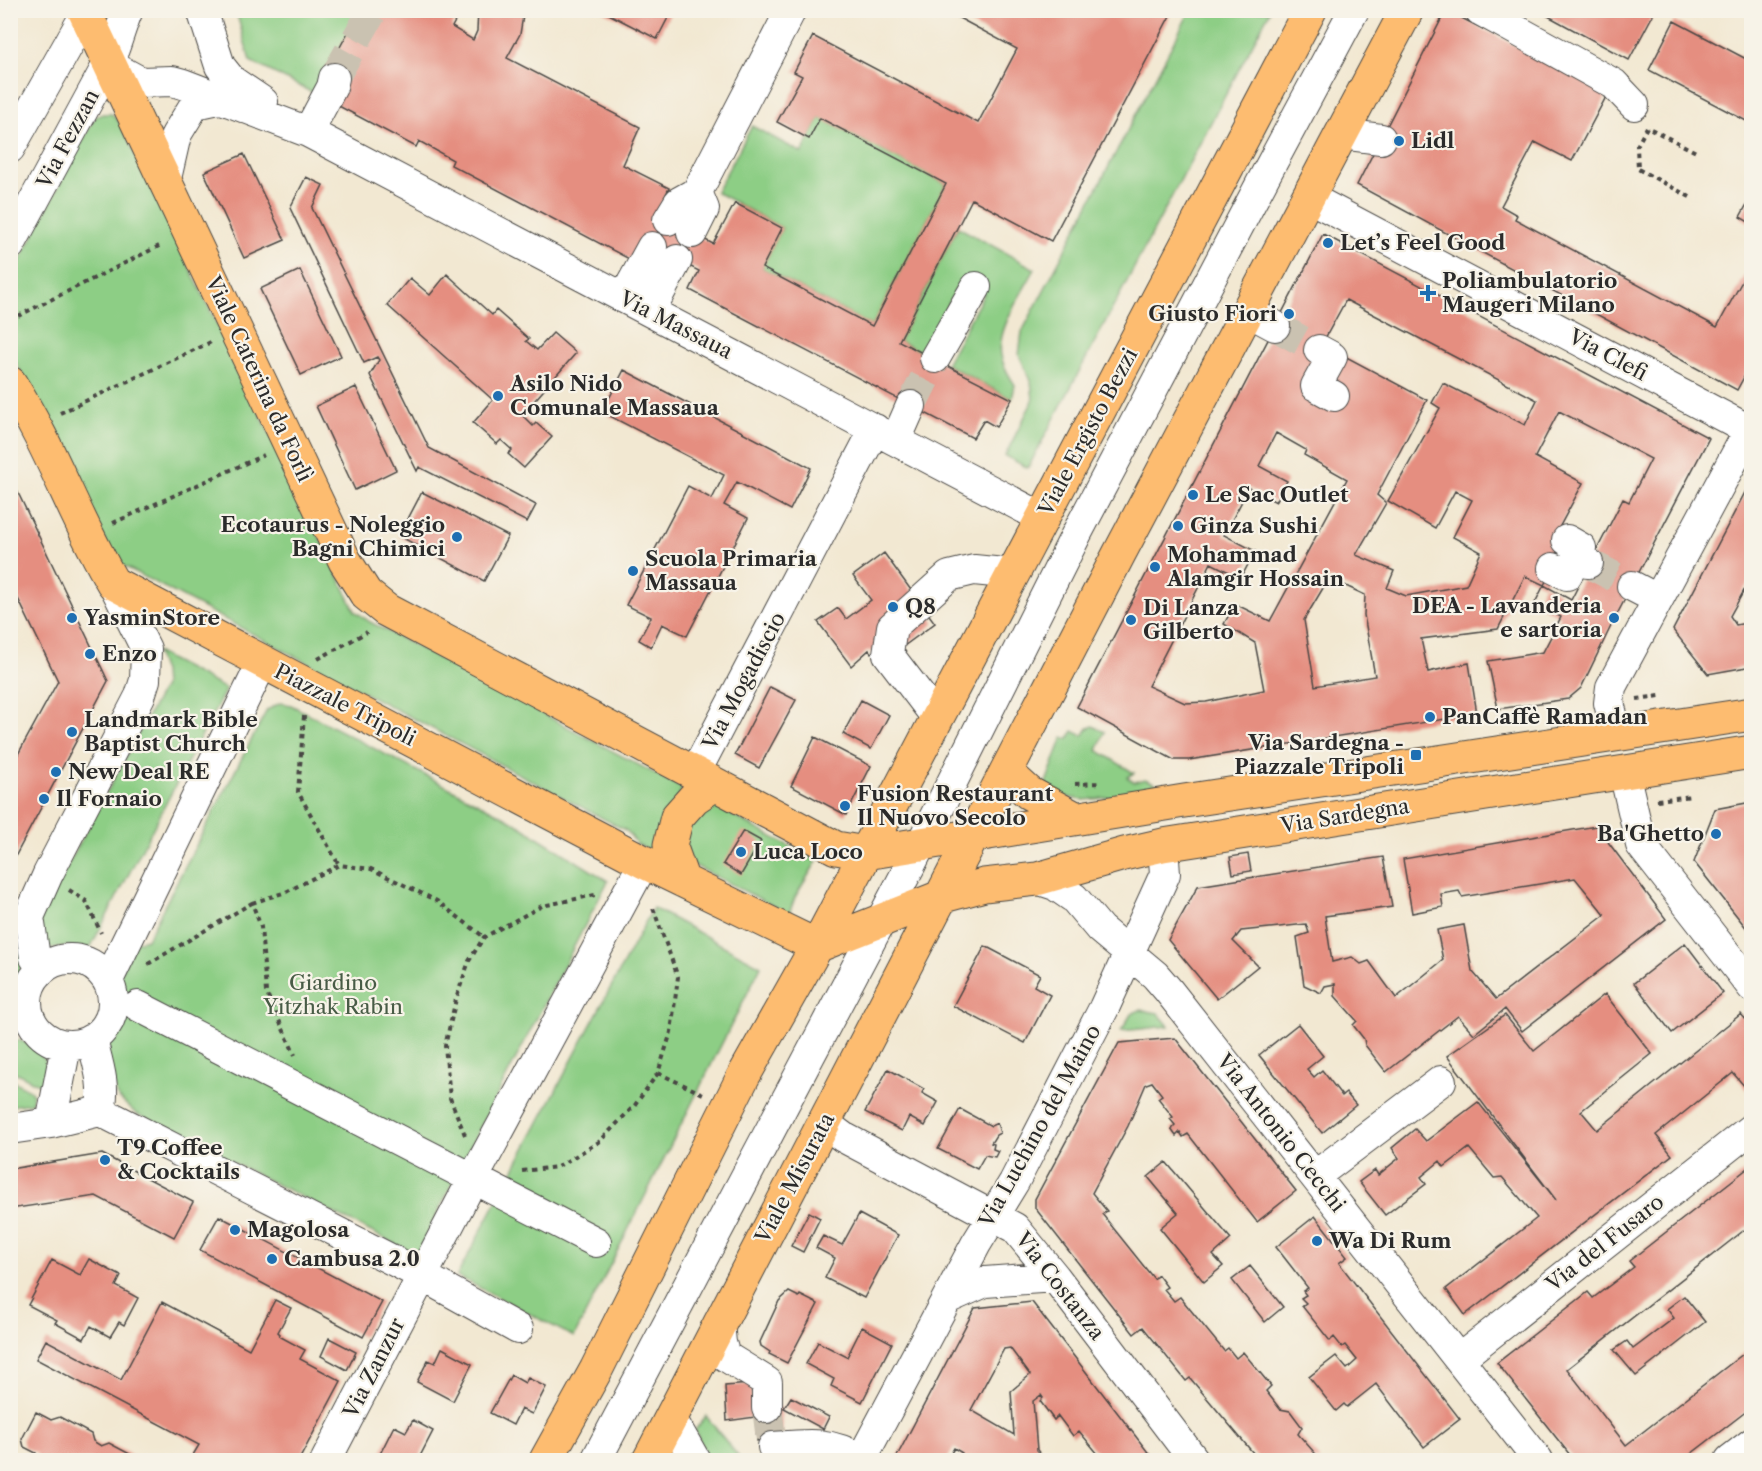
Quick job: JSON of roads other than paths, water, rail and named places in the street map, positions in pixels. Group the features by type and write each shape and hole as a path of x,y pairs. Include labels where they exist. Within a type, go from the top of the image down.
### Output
{"main road":[{"name":"Viale Ergisto Bezzi","path":"866,853 1310,10"},
{"path":"817,946 943,896 1119,554 1261,319 1308,197 1407,10"},
{"name":"Viale Caterina da Forlì","path":"86,12 108,64 352,575 366,594 386,610 705,778"},
{"path":"14,392 113,583 262,663"},
{"name":"Piazzale Tripoli","path":"262,663 644,862 817,946"},
{"name":"Via Sardegna","path":"975,835 1752,714"},
{"path":"1617,734 1624,772"},
{"name":"Via Sardegna","path":"943,896 984,885 1036,879 1163,845 1752,752"},
{"path":"1007,773 1029,793 1075,818"},
{"path":"683,881 669,845 677,817 694,798 705,778 836,848 866,853 975,835"},
{"path":"1156,807 1163,845"},
{"path":"546,1461 596,1370 729,1106 866,853"},
{"name":"Viale Misurata","path":"649,1461 943,896"}],"street":[{"path":"128,10 121,26 117,45 108,64 141,82 172,81 223,98 308,132"},
{"path":"202,10 220,66 232,81 308,132"},
{"path":"680,227 679,202 697,192 790,10"},
{"name":"Viale Ergisto Bezzi","path":"921,844 1077,533 1354,10"},
{"path":"1479,10 1614,84 1634,105"},
{"path":"10,148 86,12"},
{"name":"Via Fezzan","path":"10,245 108,64"},
{"path":"308,132 332,87 334,78"},
{"path":"165,183 176,135 195,104 223,98"},
{"name":"Via Massaua","path":"308,132 1043,518"},
{"path":"1341,134 1381,139"},
{"name":"Via Clefi","path":"1308,197 1750,427"},
{"path":"637,304 665,253"},
{"path":"935,358 976,288"},
{"path":"1319,350 1332,357 1316,386 1334,396"},
{"name":"Via Mogadiscio","path":"705,778 886,434 911,406"},
{"path":"1617,734 1609,703 1611,687 1645,592 1750,427"},
{"path":"937,718 888,654 892,627 949,576 974,570 1014,574"},
{"path":"27,985 63,960 78,960 93,966 108,980 113,996 112,1014 105,1029 79,1043 50,1041 24,1031 29,1017 27,985 35,958 20,911 48,874 140,696 145,680 146,649 113,583"},
{"name":"Piazzale Tripoli","path":"108,980 262,663"},
{"path":"1624,772 1641,844 1752,987"},
{"path":"880,921 921,844"},
{"path":"1129,953 1166,874 1163,845"},
{"path":"423,1275 644,862"},
{"name":"Via Antonio Cecchi","path":"1036,879 1055,885 1074,898 1100,929 1155,975 1174,997 1538,1461"},
{"name":"Viale Misurata","path":"596,1461 880,921"},
{"name":"Via Luchino del Maino","path":"861,1460 992,1215 1014,1182 1104,1008 1129,953"},
{"path":"138,1006 474,1177 596,1242"},
{"path":"79,1043 102,1078 104,1098 100,1111"},
{"path":"51,1123 79,1043"},
{"path":"1315,1176 1441,1081"},
{"path":"10,1129 51,1123 100,1111 423,1275 518,1329"},
{"name":"Via Costanza","path":"824,1123 843,1137 1015,1228 1194,1461"},
{"name":"Via del Fusaro","path":"1459,1359 1752,1128"},
{"name":"Via Zanzur","path":"326,1461 423,1275"},
{"path":"949,1298 986,1282 1055,1278"},
{"path":"720,1323 721,1343 725,1356 767,1382 767,1408"},
{"path":"671,1418 695,1461"},
{"path":"1730,1461 1752,1443"},
{"path":"771,1449 821,1444 835,1447 861,1460"}],"tunnel":[{"path":"334,78 373,10"},
{"path":"1275,326 1319,350"},
{"path":"911,406 935,358"},
{"path":"1588,563 1632,586"},
{"path":"767,1408 771,1439"}],"place":[{"name":"Lidl","path":"1399,141"},
{"name":"Let’s Feel Good","path":"1328,243"},
{"name":"Poliambulatorio Maugeri Milano","path":"1428,293"},
{"name":"Giusto Fiori","path":"1289,314"},
{"name":"Asilo Nido Comunale Massaua","path":"498,396"},
{"name":"Le Sac Outlet","path":"1193,495"},
{"name":"Ginza Sushi","path":"1178,526"},
{"name":"Ecotaurus - Noleggio Bagni Chimici","path":"457,537"},
{"name":"Mohammad Alamgir Hossain","path":"1155,567"},
{"name":"Scuola Primaria Massaua","path":"633,571"},
{"name":"Q8","path":"893,607"},
{"name":"YasminStore","path":"72,618"},
{"name":"DEA - Lavanderia e sartoria","path":"1614,618"},
{"name":"Di Lanza Gilberto","path":"1131,620"},
{"name":"Enzo","path":"90,654"},
{"name":"PanCaffè Ramadan","path":"1430,717"},
{"name":"Landmark Bible Baptist Church","path":"72,732"},
{"name":"Via Sardegna - Piazzale Tripoli","path":"1416,755"},
{"name":"New Deal RE","path":"56,772"},
{"name":"Il Fornaio","path":"44,799"},
{"name":"Fusion Restaurant Il Nuovo Secolo","path":"845,806"},
{"name":"Ba'Ghetto","path":"1716,834"},
{"name":"Luca Loco","path":"741,852"},
{"name":"T9 Coffee & Cocktails","path":"105,1160"},
{"name":"Magolosa","path":"235,1230"},
{"name":"Wa Di Rum","path":"1317,1241"},
{"name":"Cambusa 2.0","path":"272,1259"}],"park label":[{"name":"Giardino Yitzhak Rabin","path":"333,995"}]}
